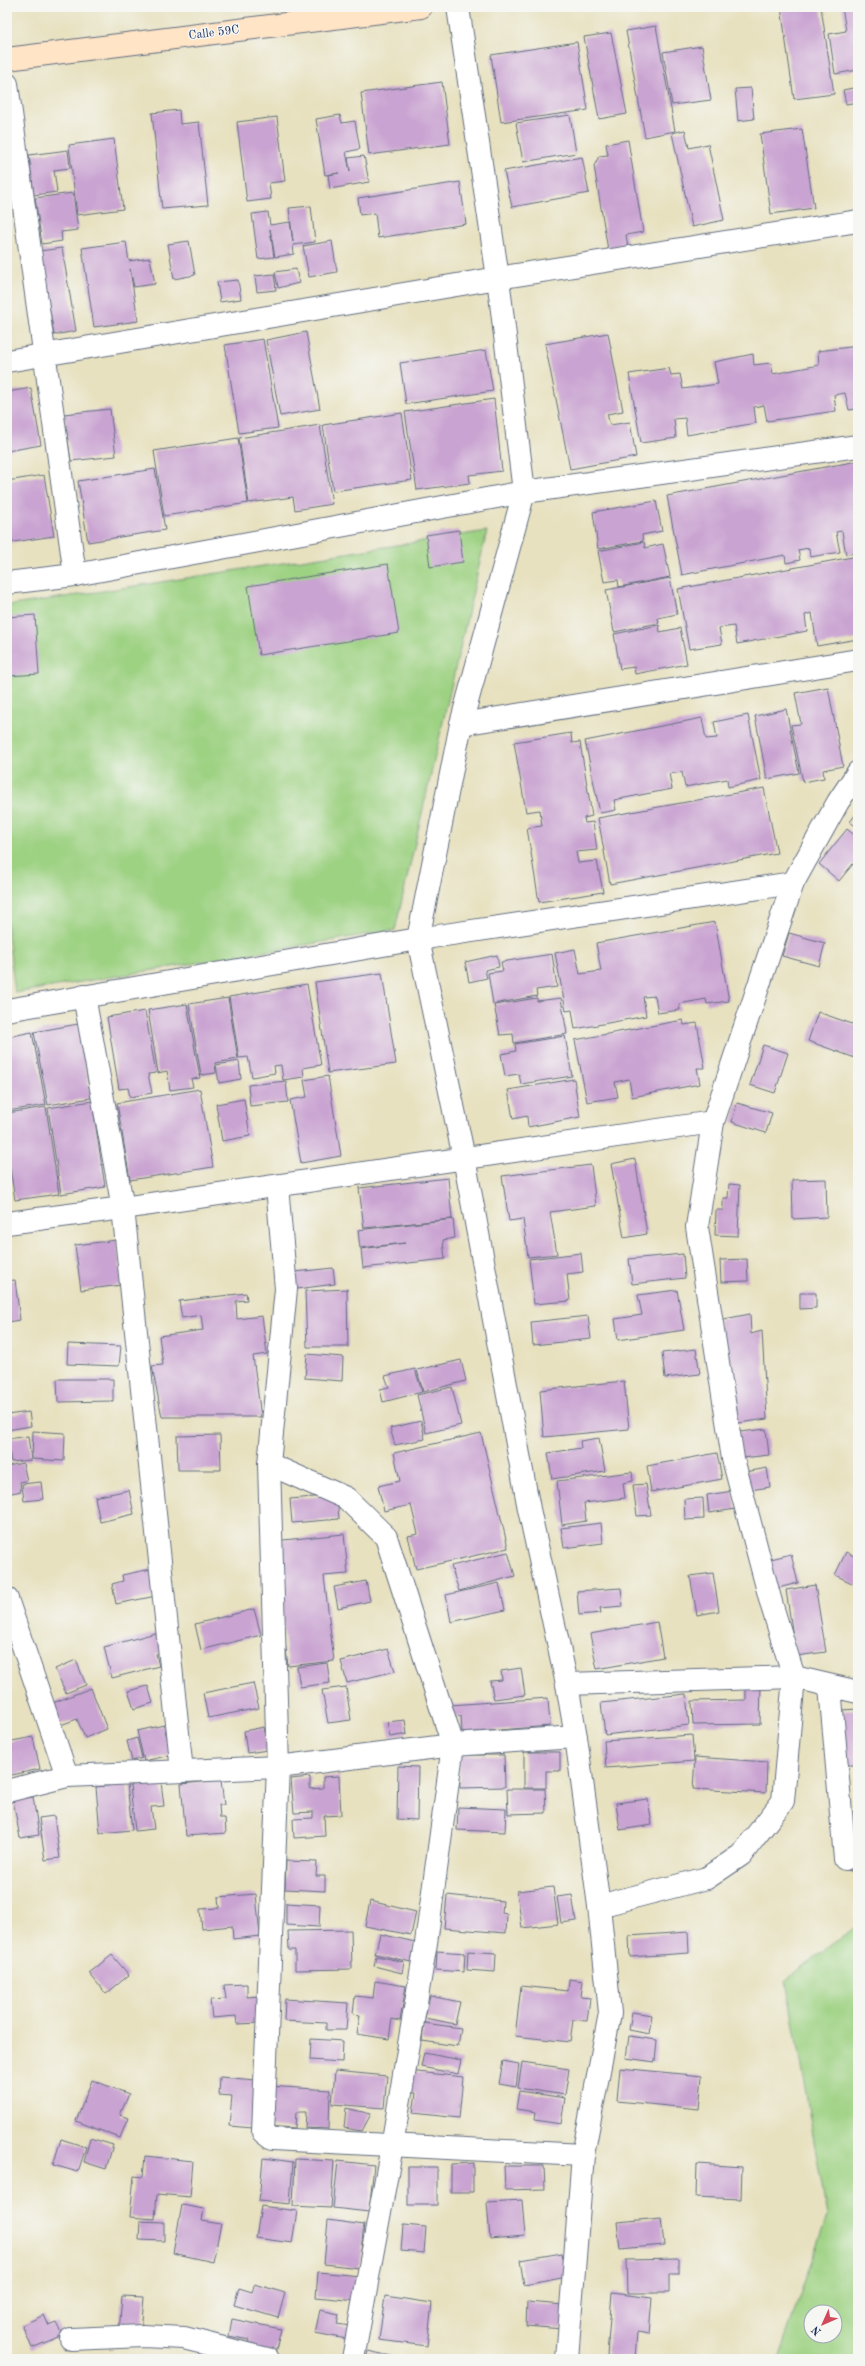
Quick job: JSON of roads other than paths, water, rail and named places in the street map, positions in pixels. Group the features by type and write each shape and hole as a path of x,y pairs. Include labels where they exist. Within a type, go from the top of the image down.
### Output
{"street":[{"name":"Calle 59C","path":"7,59 421,7"},
{"path":"458,7 498,278 524,492 461,724 418,939 464,1158 529,1509 567,1684 576,1737 599,1906 610,2013 583,2155 567,2359"},
{"path":"7,84 74,575"},
{"path":"7,361 498,278 858,221"},
{"path":"7,583 74,575 524,492 858,446"},
{"path":"461,724 858,660"},
{"path":"599,1906 707,1878 741,1856 783,1801 794,1677 772,1606 733,1459 697,1226 713,1122 793,883 838,802 858,772"},
{"path":"7,1010 418,939 793,883"},
{"path":"84,996 123,1208 182,1771"},
{"path":"7,1223 277,1186 713,1122"},
{"path":"277,1186 286,1289 269,1464 278,1767 263,2132 272,2139 583,2155"},
{"path":"269,1464 346,1498 386,1537 453,1745 426,1943 392,2146 353,2359"},
{"path":"7,1599 67,1776"},
{"path":"567,1684 794,1677 830,1687 858,1692"},
{"path":"830,1687 845,1858"},
{"path":"7,1791 67,1776 278,1767 453,1745 576,1737"},
{"path":"70,2339 143,2336 184,2338 267,2359"}]}
